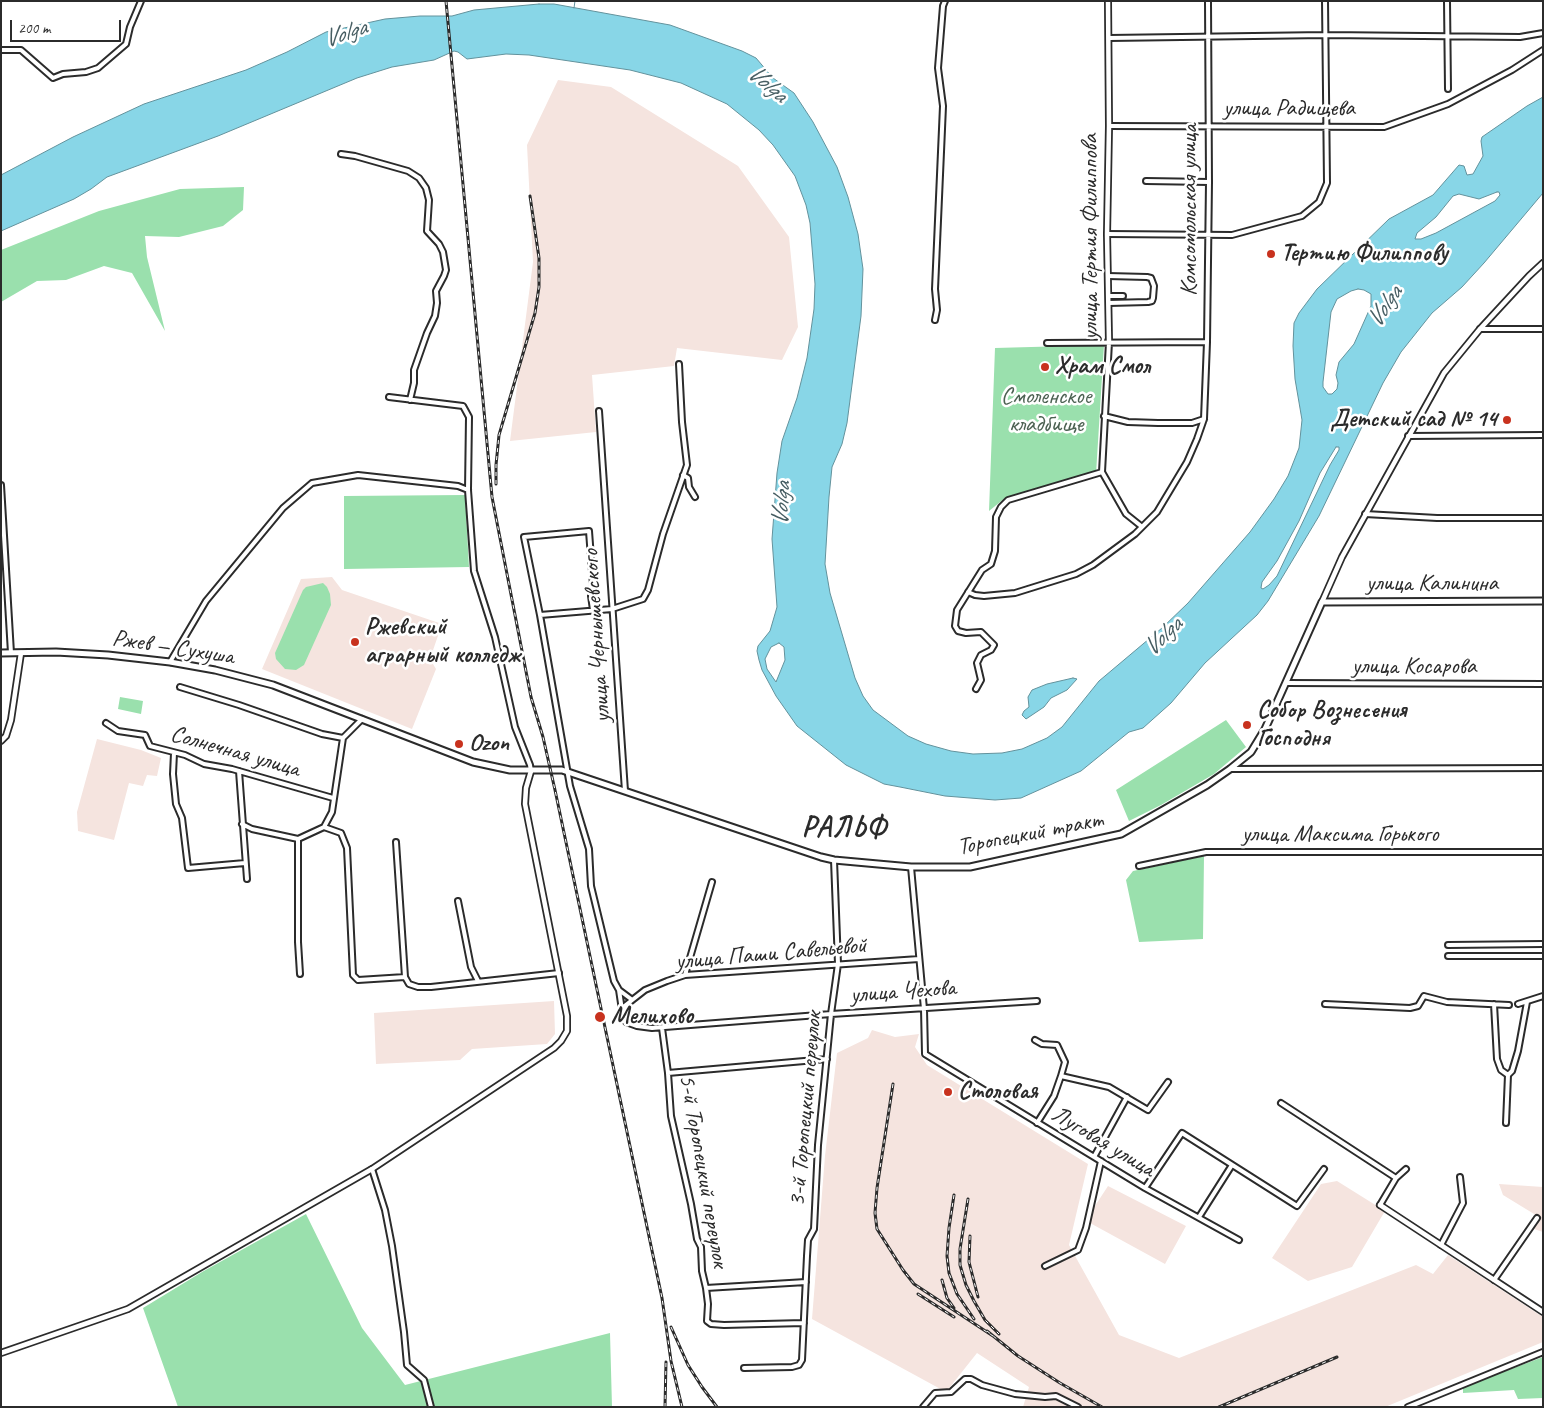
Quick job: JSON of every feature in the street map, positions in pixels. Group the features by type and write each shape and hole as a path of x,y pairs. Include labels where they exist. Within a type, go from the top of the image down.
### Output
{"main road":[{"name":"улица Калинина","path":"1322,602 1543,601"},
{"name":"Торопецкий тракт","path":"531,771 550,769 567,771 822,858 912,867 970,867 1121,834 1207,785 1230,769 1251,752 1264,729 1322,602"},
{"name":"Ржев — Сухуша","path":"1,653 82,653 170,662 215,670 273,685 362,720"},
{"path":"362,720 473,762 510,770 531,771"}],"street":[{"path":"1,50 21,50 53,78 63,74 86,72 98,68 126,44 130,27 141,1"},
{"path":"935,320 937,310 935,289 943,106 938,68 945,1"},
{"name":"улица Тертия Филиппова","path":"1102,472 1109,342 1107,234 1109,126 1108,1"},
{"name":"Комсомольская улица","path":"968,592 984,596 1015,594 1076,574 1093,566 1135,534 1157,512 1187,462 1197,440 1204,419 1207,342 1209,182 1208,1"},
{"path":"1107,234 1232,235 1302,216 1319,202 1327,183 1325,1"},
{"path":"1447,1 1448,90"},
{"path":"1109,38 1326,35 1520,37 1543,33"},
{"name":"улица Радищева","path":"1109,126 1384,127 1448,104 1512,70 1543,50"},
{"path":"341,154 363,158 408,171 419,178 426,188 429,200 427,231 439,244 443,252 446,270 436,291 437,304 435,316 414,370 414,383 410,400"},
{"path":"1146,181 1209,182"},
{"path":"1322,602 1342,557 1444,373 1480,329 1528,276 1543,263"},
{"path":"1108,276 1147,276 1151,278 1154,286 1152,301 1109,303"},
{"path":"1108,296 1123,296"},
{"path":"1480,329 1543,330"},
{"path":"1047,343 1207,342"},
{"path":"540,615 612,608 643,599 648,590 663,534 687,465 682,422 679,364"},
{"path":"1,1353 128,1310 372,1169 554,1048 565,1036 568,1026 559,973 525,804 526,788 531,771 530,765 515,727 495,637 474,571 468,490 469,417 463,406 389,397"},
{"name":"улица Чернышевского","path":"600,411 625,791"},
{"path":"1104,416 1128,422 1158,423 1192,423 1204,419"},
{"path":"1408,436 1543,436"},
{"path":"976,690 981,680 977,664 981,655 991,650 994,645 981,632 966,633 958,631 955,626 957,610 982,570 991,564 995,551 996,517 1001,507 1008,500 1102,472 1126,514 1141,526"},
{"path":"170,662 206,601 283,508 312,482 358,475 458,486 468,490"},
{"path":"683,475 688,478 689,487 695,497"},
{"path":"1,486 11,653"},
{"path":"1365,514 1436,518 1543,518"},
{"path":"593,610 591,596 593,585 588,531 524,537 540,615 567,771 573,799 589,849 591,886 610,969 619,990 631,1000"},
{"path":"1,592 8,590"},
{"path":"1,741 6,736 11,720 21,654"},
{"name":"улица Косарова","path":"1286,683 1543,684"},
{"path":"180,687 322,734 343,738"},
{"path":"242,824 252,829 298,839 324,827 332,812 343,738 362,720"},
{"name":"Солнечная улица","path":"106,723 118,731 145,735 150,746 184,755 204,764 239,771 333,798"},
{"path":"174,753 173,774 176,804 182,818 188,868 245,863"},
{"path":"1230,769 1543,768"},
{"path":"239,771 247,879"},
{"path":"324,827 341,833 347,848 353,975 358,980 405,977"},
{"path":"298,839 298,942 300,974"},
{"path":"396,842 405,977 409,984 418,987 559,973"},
{"name":"улица Максима Горького","path":"1139,866 1206,852 1543,852"},
{"name":"3-й Торопецкий переулок","path":"744,1368 792,1367 798,1365 802,1360 808,1240 814,1228 818,1146 838,964 834,860"},
{"path":"912,867 924,1009"},
{"path":"685,975 712,882"},
{"path":"458,901 471,968 478,981"},
{"path":"1448,945 1543,944"},
{"path":"1448,956 1543,956"},
{"name":"улица Паши Савельевой","path":"622,1008 645,990 685,975 919,959"},
{"name":"улица Чехова","path":"619,990 623,1017 630,1024 652,1028 1037,1001"},
{"path":"1324,1004 1410,1008 1418,1006 1424,996 1447,1002 1508,1005"},
{"path":"1518,1004 1543,996"},
{"path":"1506,1123 1508,1075 1512,1071 1518,1051 1527,1002"},
{"path":"1494,1004 1497,1059 1501,1070 1508,1075"},
{"name":"Луговая улица","path":"924,1009 925,1054 1145,1188 1239,1240"},
{"name":"5-й Торопецкий переулок","path":"662,1028 671,1116 697,1239 701,1247 702,1271 706,1288 707,1321 711,1324 731,1326 804,1323"},
{"path":"1035,1040 1042,1044 1057,1045 1066,1062 1054,1096 1038,1123"},
{"path":"668,1073 827,1059"},
{"path":"1062,1076 1109,1087 1148,1110 1168,1082"},
{"path":"1094,1157 1127,1097"},
{"path":"1281,1103 1396,1178"},
{"path":"1145,1188 1182,1133 1297,1206 1324,1170"},
{"path":"1045,1266 1078,1250 1086,1228 1101,1161"},
{"path":"1200,1217 1232,1166"},
{"path":"372,1169 386,1210 407,1365 424,1380 431,1407"},
{"path":"1406,1169 1396,1178 1380,1205 1543,1312"},
{"path":"1441,1244 1464,1203 1460,1177"},
{"path":"1494,1280 1537,1218"},
{"path":"706,1288 806,1282"},
{"path":"1408,1407 1543,1352"},
{"path":"924,1407 935,1393 952,1392 965,1379 971,1379 982,1385 1016,1394 1056,1396 1078,1407"}],"shaded area":[{"path":"558,80 611,87 738,166 789,237 798,327 782,360 677,348 674,366 592,375 596,432 510,441 533,262 527,145"},
{"name":"Ржевский аграрный колледж","path":"332,577 342,590 442,624 430,659 436,669 412,729 262,669 301,579"},
{"path":"97,739 141,750 161,758 157,776 147,775 143,786 129,783 114,840 78,831 77,812"},
{"path":"554,1001 555,1034 547,1044 472,1049 460,1060 376,1064 374,1013"},
{"path":"872,1030 895,1037 919,1034 915,1047 927,1065 1088,1164 1069,1245 1119,1335 1179,1358 1416,1265 1433,1274 1448,1255 1543,1317 1543,1342 1385,1407 1023,1407 1029,1387 977,1353 946,1392 812,1319 825,1156 837,1053 868,1038"},
{"path":"1337,1181 1385,1211 1352,1267 1308,1281 1272,1258 1321,1184"},
{"path":"1499,1184 1543,1187 1543,1232 1534,1229 1539,1217 1503,1195"},
{"path":"1108,1186 1186,1226 1165,1264 1090,1223 1093,1209"}],"green space":[{"path":"244,187 243,210 223,226 179,237 145,236 147,257 165,331 132,273 104,266 66,280 37,281 1,302 1,250 99,211 180,189"},
{"name":"Смоленское кладбище","path":"1104,345 1096,474 1005,498 989,511 995,348"},
{"path":"465,495 469,567 344,569 344,496"},
{"path":"323,583 330,594 331,605 304,665 296,670 285,669 276,659 275,653 303,590 306,587"},
{"path":"120,697 143,701 141,714 118,709"},
{"path":"1226,720 1246,747 1214,774 1129,821 1116,790"},
{"path":"1204,856 1203,939 1139,942 1126,880 1133,871"},
{"path":"306,1214 362,1328 405,1385 610,1333 612,1407 178,1407 143,1308 202,1272"},
{"path":"1543,1357 1543,1398 1518,1399 1514,1390 1463,1393 1463,1387"}],"water":[{"name":"Volga","path":"554,4 670,25 742,51 756,58 773,78 794,93 813,122 837,167 848,197 858,234 863,269 861,316 847,423 842,444 832,467 825,564 830,593 855,678 863,696 873,710 908,736 926,744 951,751 973,754 1002,753 1022,749 1047,738 1062,727 1099,681 1162,628 1188,603 1250,532 1274,499 1288,476 1299,448 1302,420 1295,379 1293,346 1294,323 1299,313 1317,289 1389,219 1433,195 1459,165 1464,166 1467,175 1473,174 1483,156 1482,137 1543,97 1543,193 1462,287 1432,313 1401,352 1383,383 1319,516 1268,601 1257,615 1205,663 1171,703 1143,728 1129,732 1081,771 1021,798 995,800 945,796 884,784 846,765 797,726 776,696 762,670 757,651 758,646 770,631 777,607 772,539 777,473 782,441 797,398 807,358 814,309 815,284 810,223 806,205 795,176 773,145 759,130 727,104 681,83 630,70 529,55 506,54 467,59 454,51 434,60 392,67 357,78 218,136 107,177 74,199 1,231 1,175 73,137 144,104 246,70 326,32 385,19 452,16 474,10","holes":["1497,192 1500,195 1495,201 1436,233 1421,239 1415,239 1417,233 1436,217 1453,196 1459,194 1479,199","1358,289 1371,294 1371,306 1354,344 1339,362 1336,375 1337,389 1332,394 1328,394 1323,387 1323,382 1331,312 1337,299","1388,299 1391,301 1391,304 1382,317 1378,316 1385,300","1336,447 1339,447 1277,576 1269,585 1263,589 1261,588 1262,582 1277,561 1299,521 1320,473","779,643 784,647 785,660 776,682 767,669 765,659 771,647"]},
{"path":"1073,678 1077,679 1067,690 1051,698 1044,707 1026,719 1022,715 1029,707 1028,697 1032,690 1047,684"}],"waterway":[{"path":"574,8 575,1"}],"railway":[{"path":"446,1 492,497 531,697 543,737 555,790 662,1298 671,1361 682,1407"},
{"path":"496,484 499,435 535,313 539,287 539,258 530,196"},
{"path":"893,1084 877,1188 875,1213 877,1229 914,1284 993,1336"},
{"path":"954,1195 947,1256 949,1273 957,1294 974,1319"},
{"path":"968,1199 960,1249 960,1265 966,1285 974,1301 985,1320 999,1334"},
{"path":"970,1236 969,1262 978,1297"},
{"path":"942,1280 947,1298 954,1308"},
{"path":"918,1294 954,1317"},
{"path":"671,1327 688,1365 717,1407"},
{"path":"987,1331 1018,1356 1102,1407"},
{"path":"1219,1407 1337,1357"},
{"path":"665,1407 666,1362"}],"place":[{"name":"Тертию Филиппову","path":"1271,254"},
{"name":"Храм Смол","path":"1045,367"},
{"name":"Детский сад № 14","path":"1507,420"},
{"name":"Ржевский аграрный колледж","path":"355,642"},
{"name":"Собор Вознесения Господня","path":"1247,725"},
{"name":"Ozon","path":"459,744"},
{"name":"Мелихово","path":"600,1017"},
{"name":"Столовая","path":"948,1092"}],"district":[{"name":"РАЛЬФ","path":"844,828"}]}
